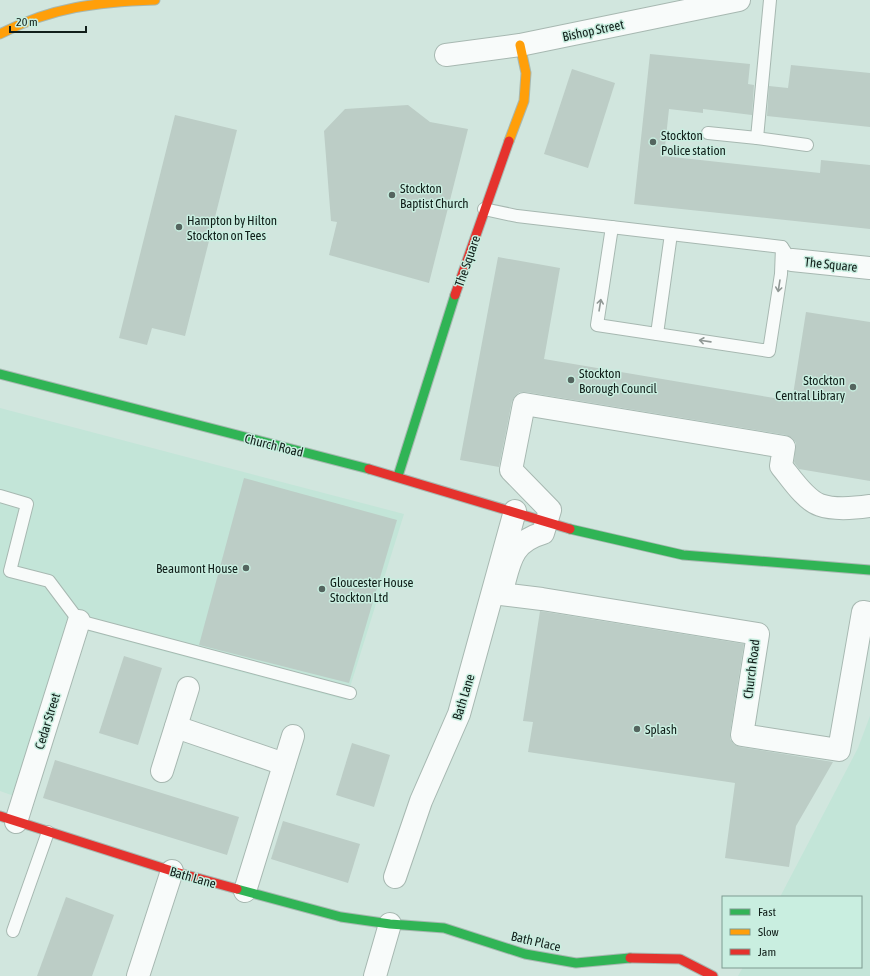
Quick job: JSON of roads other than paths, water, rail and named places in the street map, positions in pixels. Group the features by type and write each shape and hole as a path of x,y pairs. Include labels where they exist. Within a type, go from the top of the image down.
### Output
{"street":[{"path":"0,34 26,20 80,5 155,0"},
{"name":"Bishop Street","path":"446,55 520,45 739,0"},
{"name":"The Square","path":"398,476 484,209 524,101 526,73 520,45"},
{"name":"The Square","path":"787,254 870,268"},
{"name":"Church Road","path":"0,374 398,476 584,533 683,555 870,570"},
{"path":"546,522 550,510 511,470 524,404 784,447 781,466 800,491 820,505 854,508 870,506"},
{"name":"Bath Lane","path":"395,877 421,801 460,714 515,511"},
{"name":"Church Road","path":"546,522 543,533 524,540 515,550 501,594 550,600 758,634 742,735 839,750 863,612 870,613"},
{"name":"Cedar Street","path":"8,819 79,621"},
{"path":"162,771 188,688"},
{"path":"176,727 284,764"},
{"path":"245,891 293,736"},
{"name":"Bath Lane","path":"8,819 172,871 341,917 390,924"},
{"path":"138,976 172,871"},
{"path":"375,976 390,924"},
{"name":"Bath Place","path":"390,924 444,928 525,954 576,963 630,958 680,959 713,976"}],"lane":[{"path":"757,138 770,0"},
{"path":"708,133 807,145"},
{"path":"484,209 517,216 612,227 671,234 787,254 781,274 769,351 597,325 612,227"},
{"path":"657,334 671,234"},
{"path":"0,496 26,504 10,571 49,581 79,621 350,693"},
{"path":"13,931 48,832"}],"place":[{"name":"Stockton Police station","path":"653,142"},
{"name":"Stockton Baptist Church","path":"392,195"},
{"name":"Hampton by Hilton Stockton on Tees","path":"179,227"},
{"name":"Stockton Borough Council","path":"571,380"},
{"name":"Stockton Central Library","path":"853,387"},
{"name":"Beaumont House","path":"246,568"},
{"name":"Gloucester House Stockton Ltd","path":"322,589"},
{"name":"Splash","path":"637,729"}]}
